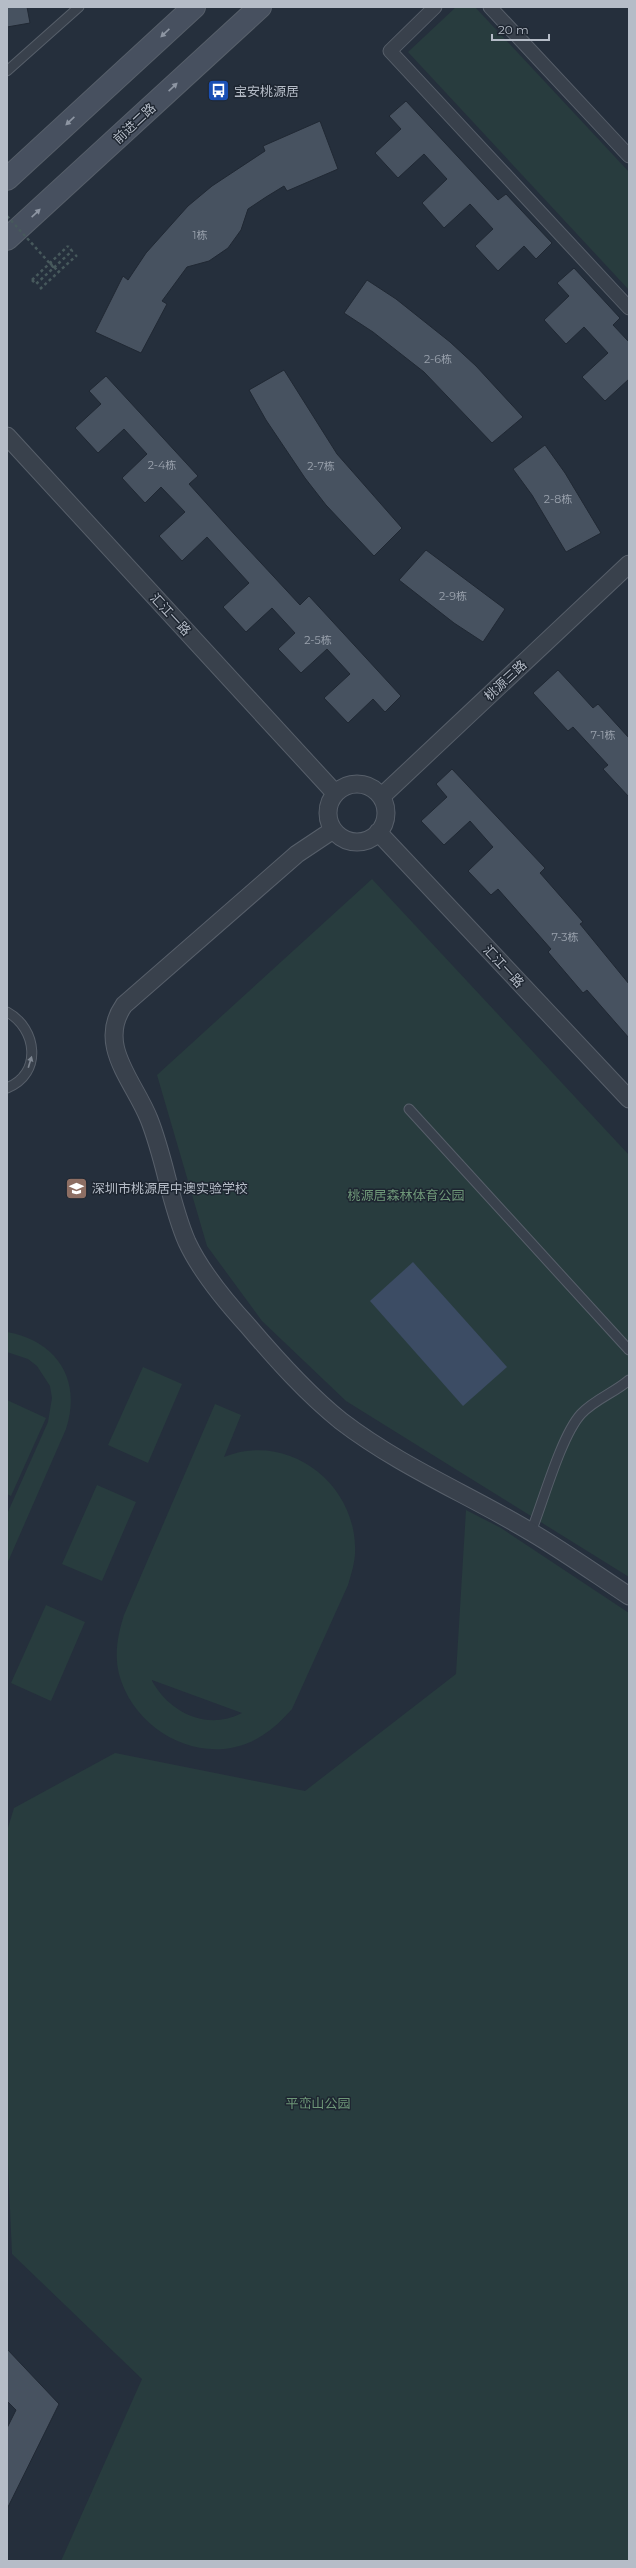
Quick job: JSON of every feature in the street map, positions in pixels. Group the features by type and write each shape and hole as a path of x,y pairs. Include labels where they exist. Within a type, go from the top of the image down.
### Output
{"main road":[{"path":"7,179 194,7"},
{"name":"前进二路","path":"7,239 260,7"}],"street":[{"path":"490,7 629,156"},
{"path":"428,9 390,51 629,308"},
{"name":"汇江一路","path":"7,436 335,792"},
{"name":"桃源三路","path":"381,797 629,564"},
{"path":"350,784 359,784 368,786 381,797 386,815 378,832 372,838 355,842 346,840 333,830 329,822 328,807 335,792 350,784"},
{"path":"333,830 297,854 124,1005 115,1018 113,1036 115,1052 140,1097 159,1145 188,1243 223,1297 280,1364 341,1420 412,1469 531,1532 629,1596"},
{"name":"汇江一路","path":"378,832 629,1099"}],"lane":[{"path":"7,71 78,7"},
{"path":"7,1012 26,1027 32,1049 26,1072 19,1080 7,1088"},
{"path":"409,1109 629,1350"},
{"path":"531,1532 568,1433 586,1410 600,1398 629,1380"}],"path":[{"path":"7,216 54,268"},
{"path":"68,246 72,251 36,284 32,280 50,263 68,246"},
{"path":"40,289 77,256"},
{"path":"50,263 58,272"}],"green space":[{"path":"456,7 475,7 629,172 629,290 408,52"},
{"name":"桃源居森林体育公园","path":"372,879 629,1155 629,1577 346,1401 262,1321 207,1246 157,1075"},
{"path":"7,1332 25,1337 40,1344 52,1354 68,1379 71,1394 70,1411 66,1429 7,1564 7,1514 48,1422 52,1398 50,1386 37,1366 28,1359 7,1352"},
{"path":"143,1367 182,1384 148,1463 108,1445"},
{"path":"7,1400 46,1418 11,1496 7,1494"},
{"path":"215,1404 241,1415 224,1457 247,1451 270,1451 292,1457 312,1467 329,1482 342,1501 351,1522 355,1546 354,1561 348,1585 292,1709 263,1735 242,1745 220,1749 197,1747 176,1740 157,1729 141,1714 128,1695 119,1674 117,1644 124,1615","holes":["152,1680 242,1713 229,1718 216,1720 191,1716 179,1710 169,1702"]},
{"path":"97,1485 136,1502 102,1581 62,1564"},
{"name":"平峦山公园","path":"466,1510 501,1528 629,1613 629,2561 61,2561 142,2379 12,2254 7,2142 7,1831 14,1808 115,1753 305,1791 456,1674"},
{"path":"46,1605 85,1622 51,1701 11,1683"}],"water":[{"path":"413,1262 507,1367 463,1406 370,1301"}],"building":[{"path":"7,7 27,7 30,23 7,27"},
{"path":"406,101 498,200 506,194 552,243 536,259 524,246 498,271 475,246 493,229 470,204 444,228 422,203 447,179 424,154 398,178 375,153 401,129 389,116"},
{"path":"320,121 338,169 287,191 284,186 248,209 241,230 228,248 209,261 187,267 162,301 167,304 141,353 95,332 123,276 128,280 146,253 188,206 212,186 265,151 263,146"},
{"path":"574,268 620,318 613,325 629,342 629,379 605,401 582,377 608,353 584,327 566,344 544,320 569,296 557,283"},
{"path":"367,280 396,299 450,342 476,366 523,417 492,443 424,372 373,332 344,313"},
{"path":"284,370 337,454 402,528 374,556 326,505 305,478 266,420 249,390"},
{"path":"106,376 198,476 189,484 235,535 300,605 309,596 401,696 385,712 373,699 348,723 324,698 350,674 327,649 301,673 278,649 295,633 272,608 246,632 223,607 249,583 207,537 182,561 159,536 185,512 161,487 145,503 122,478 147,454 124,429 98,453 75,428 101,404 89,391"},
{"path":"545,445 565,473 601,533 566,552 532,495 513,469"},
{"path":"426,550 505,609 483,642 454,623 399,580"},
{"path":"558,670 593,708 598,704 629,738 629,797 603,769 608,765 573,727 568,731 533,693"},
{"path":"452,769 545,868 540,873 583,922 580,924 629,984 629,1038 587,990 583,993 548,952 551,949 498,889 491,895 468,871 493,847 470,821 444,845 421,821 447,797 436,784"},
{"path":"7,2349 59,2404 7,2509 7,2428 16,2410 7,2401"}],"place":[{"name":"宝安桃源居","path":"219,91"},
{"name":"深圳市桃源居中澳实验学校","path":"76,1188"}]}
